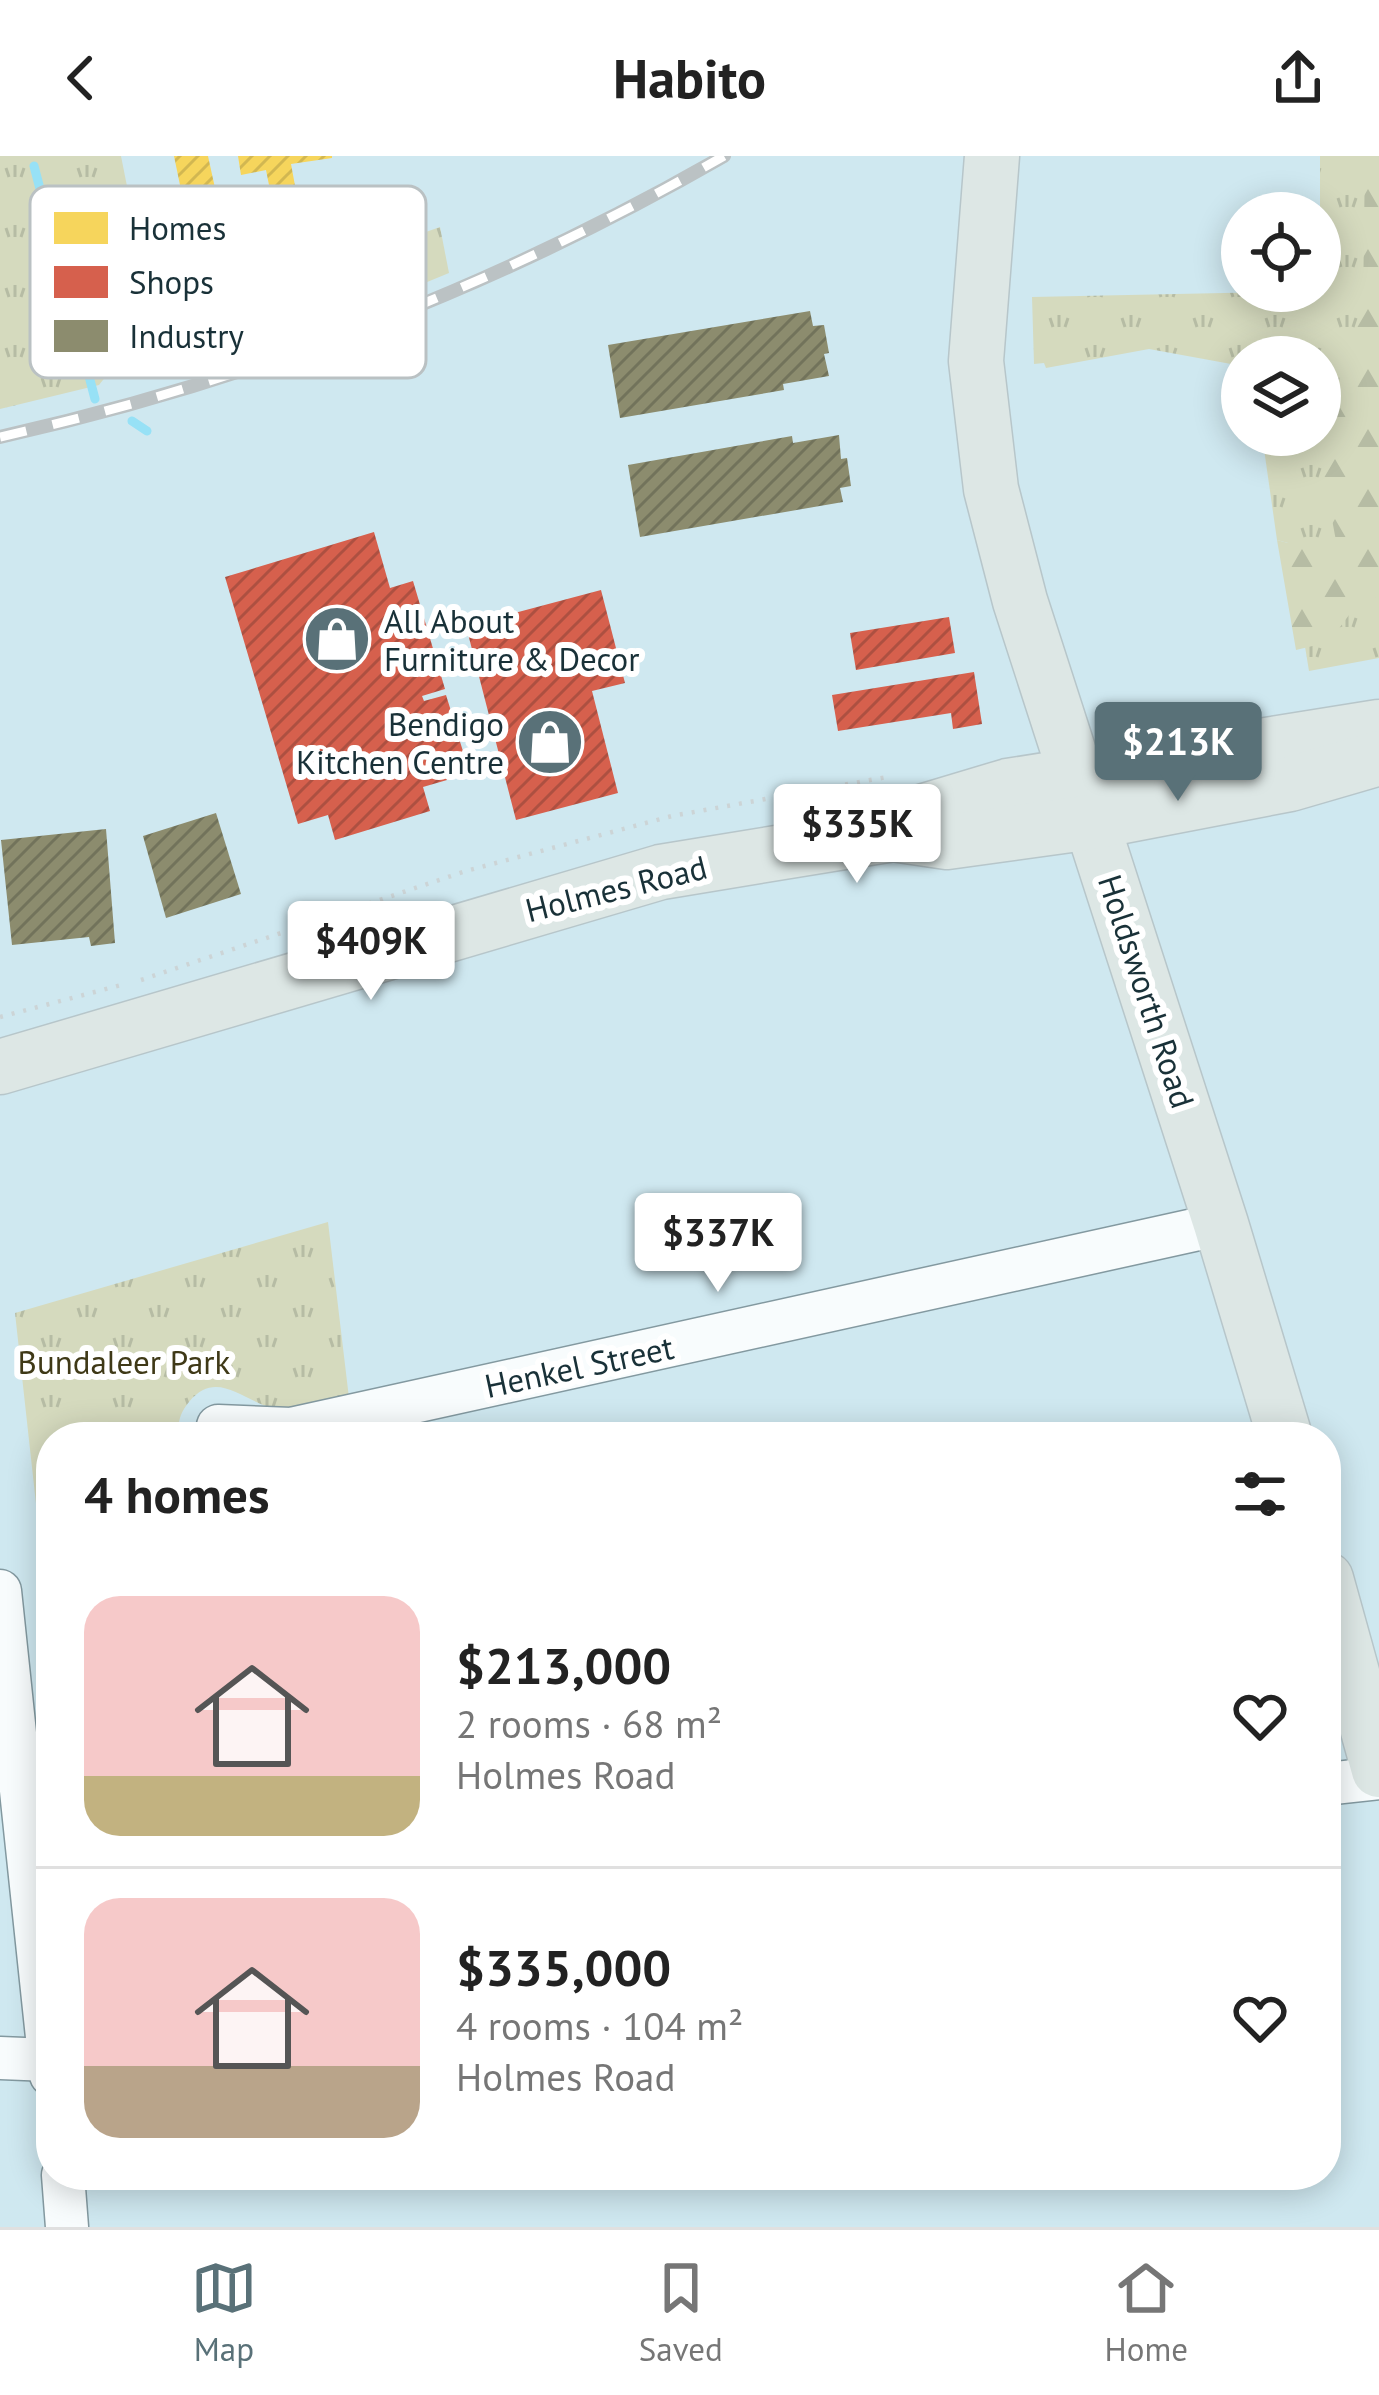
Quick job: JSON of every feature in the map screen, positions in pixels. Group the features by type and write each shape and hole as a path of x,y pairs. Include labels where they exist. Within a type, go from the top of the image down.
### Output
{"main road":[{"name":"Holdsworth Road","path":"993,167 976,361 991,489 1020,601 1280,1422"},
{"name":"Holmes Road","path":"0,1067 627,880 893,834 946,842 1084,799 1379,727"},
{"name":"Holmes Road","path":"1084,799 1290,784 1379,758"},
{"path":"1341,1634 1379,1774"}],"street":[{"name":"Henkel Street","path":"324,1422 1221,1224"},
{"path":"0,1591 36,1822"},
{"path":"1341,1781 1379,1774"},
{"path":"0,2058 36,2065"},
{"path":"63,2190 67,2227"}],"path":[{"path":"0,1017 138,981 466,871 672,816 887,778"}],"green space":[{"path":"0,156 121,156 127,186 30,186 30,378 105,378 99,385 0,409"},
{"path":"1320,156 1379,156 1379,658 1309,671 1288,543 1277,540 1265,456 1341,456 1341,336 1221,336 1221,362 1149,349 1046,368 1044,363 1034,364 1032,297 1221,293 1221,312 1341,312 1341,192 1320,192"},
{"path":"1365,156 1379,156 1379,600 1366,592 1329,642 1296,650 1277,540 1339,557 1320,456 1341,456 1341,374 1363,308"},
{"path":"440,227 449,273 426,282 426,232"},
{"name":"Bundaleer Park","path":"328,1222 349,1398 283,1409 220,1387 199,1392 179,1422 36,1422 36,1504 15,1313"}],"building: Homes":[{"path":"174,156 208,156 215,186 180,186"},
{"path":"238,156 332,156 291,164 295,186 269,186 266,170 241,175"}],"building: Shops":[{"name":"All About Furniture & Decor","path":"374,532 390,588 413,581 445,689 422,696 424,701 446,695 455,724 432,730 434,736 456,729 468,767 445,773 447,780 423,787 430,811 335,840 328,815 298,824 225,577"},
{"name":"Bendigo Kitchen Centre","path":"601,590 625,683 592,691 618,793 516,820 466,626"},
{"path":"949,617 955,653 856,670 850,633"},
{"path":"974,672 982,724 953,729 951,713 838,731 832,695"}],"building: Industry":[{"path":"810,311 813,326 824,325 829,376 783,384 784,390 620,418 608,345"},
{"path":"839,435 851,486 840,488 843,502 640,537 628,465 792,436 793,443"},
{"path":"216,813 241,894 166,918 143,836"},
{"path":"106,829 115,943 91,946 89,937 12,945 1,840"}],"waterway":[{"path":"34,166 39,186"},
{"path":"90,378 95,399"},
{"path":"132,421 147,431"}],"railway":[{"path":"426,302 551,247 724,156"},
{"path":"0,437 216,378"}],"place":[{"name":"All About Furniture & Decor","path":"337,639"},
{"name":"Bendigo Kitchen Centre","path":"550,742"}]}
